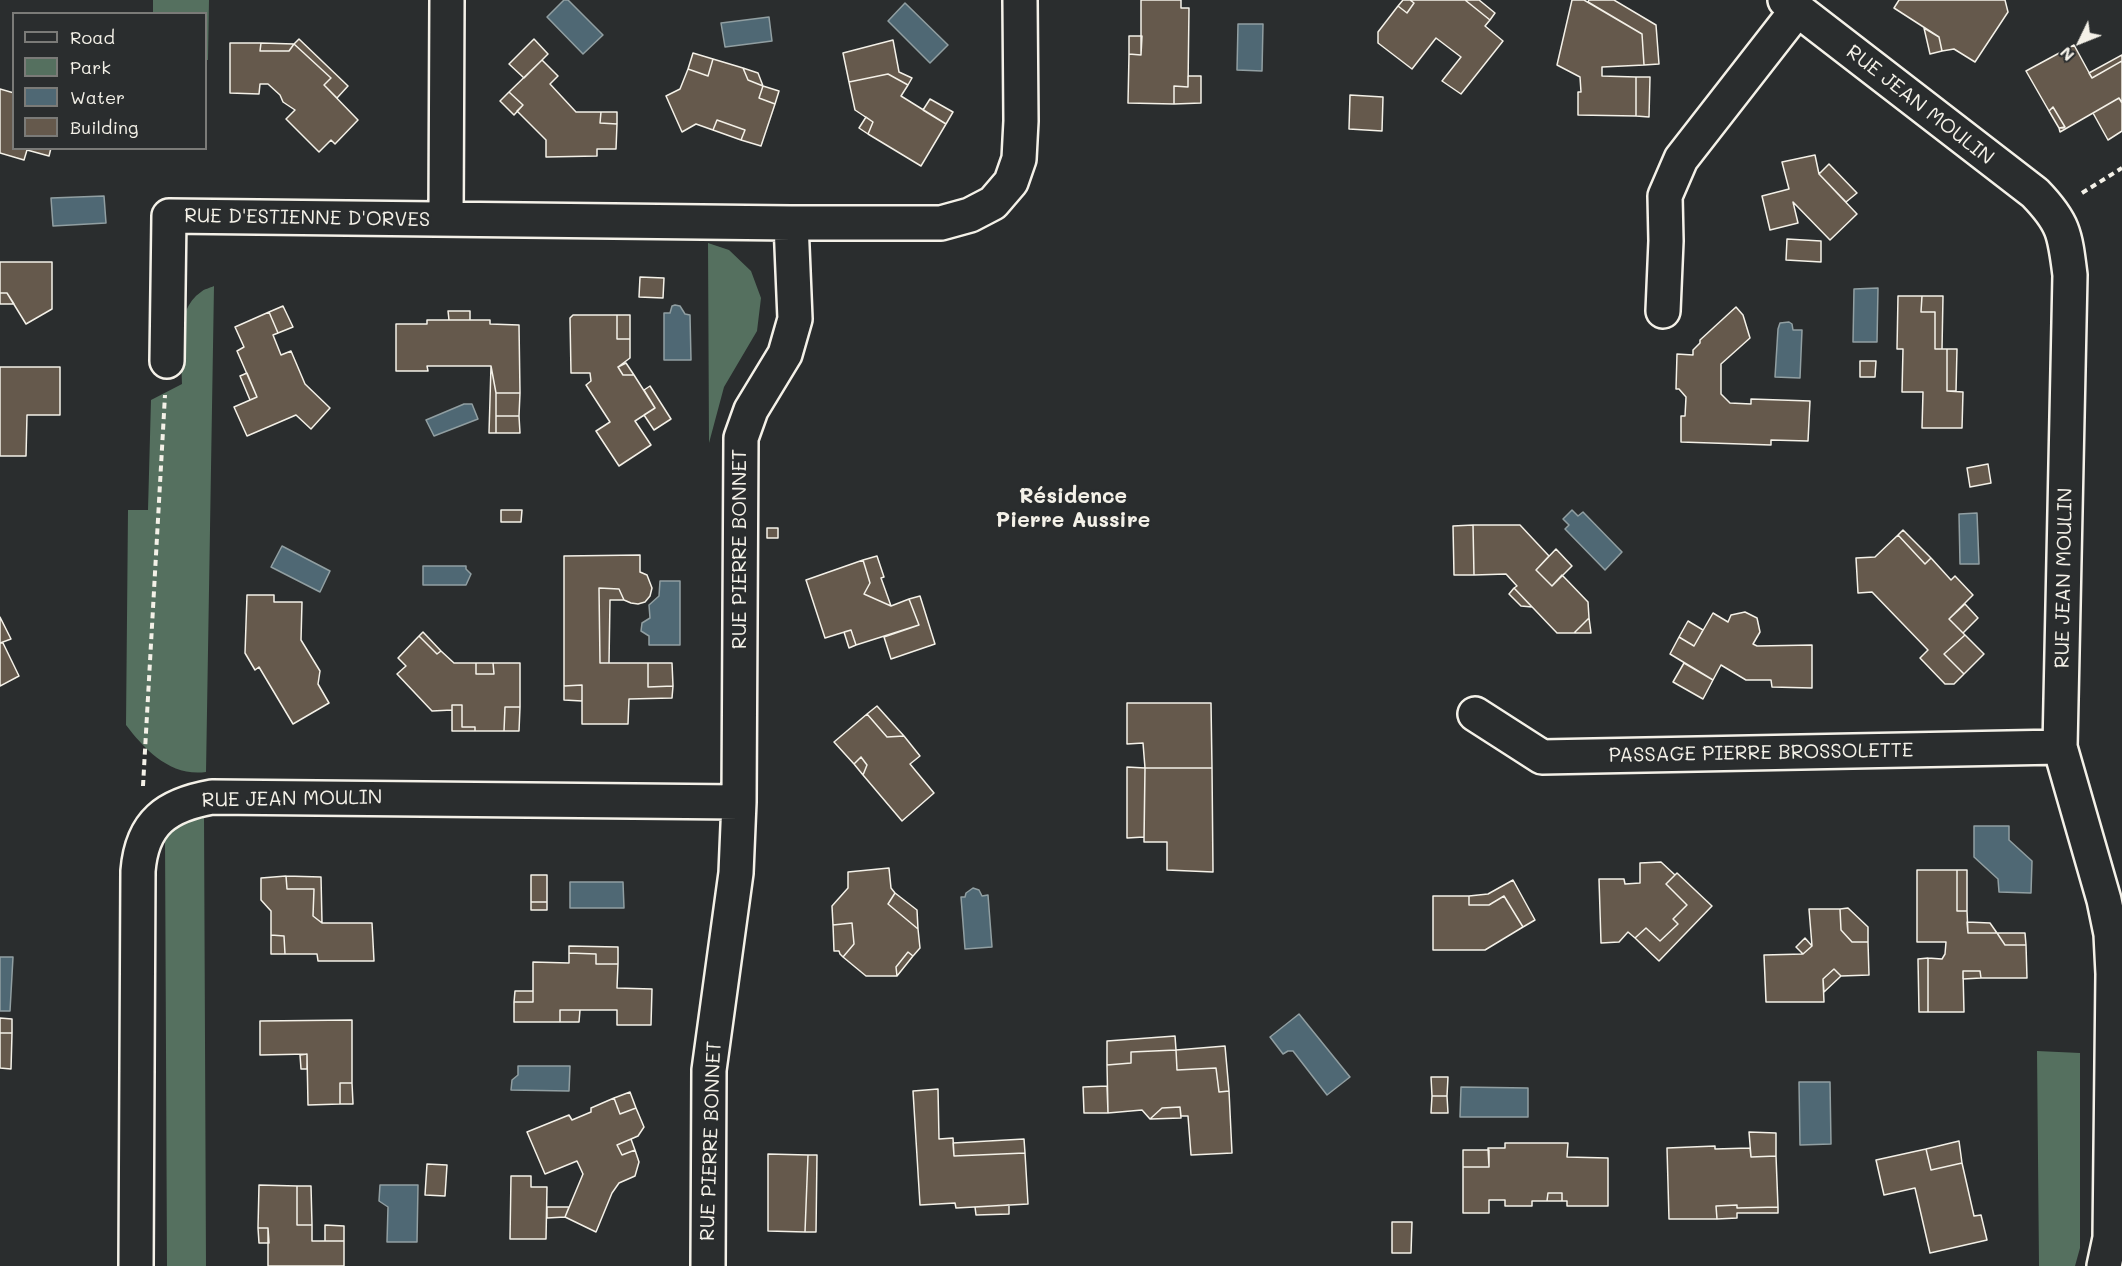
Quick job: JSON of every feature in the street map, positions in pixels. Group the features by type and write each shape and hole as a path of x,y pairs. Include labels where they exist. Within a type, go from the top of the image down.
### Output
{"street":[{"name":"RUE D'ESTIENNE D'ORVES","path":"446,219 447,0"},
{"path":"791,223 941,222 970,215 993,203 1011,182 1019,159 1020,0"},
{"path":"1663,311 1665,196 1681,159 1791,5"},
{"name":"RUE JEAN MOULIN","path":"1791,5 2034,193 2052,212 2065,237 2070,275 2060,747 2104,900 2110,934 2113,974 2110,1238 2104,1266"},
{"name":"RUE D'ESTIENNE D'ORVES","path":"167,361 169,216 791,223"},
{"name":"RUE PIERRE BONNET","path":"708,1266 709,1070 736,873 739,802 741,438 751,410 785,354 795,319 791,223"},
{"name":"PASSAGE PIERRE BROSSOLETTE","path":"1475,714 1542,757 2060,747"},
{"name":"RUE JEAN MOULIN","path":"136,1266 138,871 140,850 150,830 166,813 186,801 212,797 739,802"}],"path":[{"path":"2052,212 2122,168"},
{"path":"143,790 167,361"}],"green space":[{"path":"153,0 209,0 208,60 207,12 153,12"},
{"path":"708,243 729,250 751,271 761,298 757,331 724,387 709,443"},
{"path":"214,286 206,772 193,772 170,766 160,760 126,725 128,510 148,510 151,400 182,384 181,335 186,310 201,292"},
{"path":"204,814 206,1266 167,1266 165,837 179,824"},
{"path":"2037,1051 2080,1053 2080,1248 2075,1266 2039,1266"}],"water":[{"path":"564,0 568,0 603,35 583,54 547,17"},
{"path":"905,3 948,45 930,63 888,21"},
{"path":"769,17 772,41 725,47 721,23"},
{"path":"1238,24 1263,24 1262,71 1237,70"},
{"path":"104,196 106,223 53,226 51,198"},
{"path":"1878,288 1877,342 1853,342 1854,289"},
{"path":"672,306 680,306 685,314 690,315 691,360 664,360 664,313 670,313"},
{"path":"1789,322 1793,330 1802,330 1800,378 1775,377 1778,329 1780,323"},
{"path":"464,404 472,404 478,419 434,436 426,420"},
{"path":"1572,510 1578,516 1583,512 1622,552 1605,570 1565,529 1569,525 1563,519"},
{"path":"1977,513 1979,564 1960,564 1959,514"},
{"path":"282,546 330,571 320,592 271,567"},
{"path":"423,566 466,566 471,574 466,585 423,585"},
{"path":"660,581 680,581 680,645 649,645 649,636 641,631 642,623 650,618 649,605 659,596"},
{"path":"1974,826 2009,826 2009,840 2032,861 2031,893 1999,892 1998,879 1974,857"},
{"path":"570,882 623,882 624,908 570,908"},
{"path":"973,888 979,890 982,896 988,895 992,947 965,949 961,897 965,897 966,893"},
{"path":"0,957 13,957 10,1011 0,1011"},
{"path":"1299,1014 1350,1077 1327,1095 1293,1051 1283,1054 1270,1037"},
{"path":"518,1066 570,1066 569,1091 511,1090 512,1080 518,1075"},
{"path":"1799,1082 1830,1082 1831,1144 1800,1145"},
{"path":"1461,1087 1528,1088 1528,1117 1460,1117"},
{"path":"380,1185 418,1185 417,1242 387,1242 388,1207 379,1201"}],"building":[{"path":"1141,0 1181,0 1181,8 1189,8 1188,87 1174,86 1174,104 1128,103 1129,54 1141,55"},
{"path":"1403,0 1410,0 1414,3 1407,13 1398,6"},
{"path":"1410,0 1465,0 1490,20 1485,26 1503,41 1461,94 1442,81 1461,57 1436,38 1412,69 1378,43 1378,32 1398,6 1407,13 1414,3"},
{"path":"1465,0 1479,0 1495,13 1490,20"},
{"path":"1572,0 1584,0 1642,34 1644,65 1602,67 1602,76 1636,77 1636,116 1578,115 1580,77 1557,65"},
{"path":"1589,0 1614,0 1656,25 1659,64 1644,65 1642,34 1588,2"},
{"path":"1899,0 2005,0 2008,12 1975,62 1954,49 1942,51 1939,37 1894,8"},
{"path":"1924,28 1939,37 1942,51 1930,54"},
{"path":"1129,36 1142,36 1141,55 1129,54"},
{"path":"299,39 348,86 337,98 324,85 331,78 294,44"},
{"path":"534,39 548,54 524,78 509,64"},
{"path":"893,40 899,72 912,78 908,85 888,74 849,82 843,53"},
{"path":"230,43 261,43 260,51 289,51 294,44 331,78 324,85 358,120 335,144 331,140 319,152 286,119 295,110 283,102 280,95 268,84 260,84 259,94 230,93"},
{"path":"261,43 294,44 289,51 260,51"},
{"path":"2074,45 2092,78 2122,61 2122,103 2119,98 2060,132 2059,128 2065,127 2053,107 2049,111 2026,71"},
{"path":"693,53 713,59 708,76 688,69"},
{"path":"2122,55 2122,61 2092,78 2089,73"},
{"path":"713,59 743,68 748,80 763,86 759,98 775,104 761,146 741,140 745,130 717,120 713,130 696,124 682,132 666,96 680,89 688,69 708,76"},
{"path":"542,60 558,76 550,84 576,112 601,112 600,123 617,124 616,149 597,149 597,156 546,157 546,140 517,111 523,105 509,92"},
{"path":"743,68 758,73 763,86 748,80"},
{"path":"888,74 908,85 901,96 946,124 921,166 868,134 873,122 855,110 849,82"},
{"path":"1188,76 1201,76 1201,103 1174,104 1174,86 1188,87"},
{"path":"1636,77 1650,77 1649,117 1636,116"},
{"path":"763,86 779,91 775,104 759,98"},
{"path":"0,89 12,92 12,150 27,150 24,160 0,153"},
{"path":"509,92 523,105 514,115 500,101"},
{"path":"1350,95 1383,97 1382,131 1349,129"},
{"path":"2119,98 2122,103 2122,131 2108,140 2093,113"},
{"path":"930,99 953,112 946,124 923,110"},
{"path":"2053,107 2065,127 2059,128 2049,111"},
{"path":"601,112 617,112 617,124 600,123"},
{"path":"866,117 873,122 868,134 859,128"},
{"path":"717,120 745,130 741,140 713,130"},
{"path":"27,150 50,150 49,156"},
{"path":"1815,155 1819,174 1857,214 1830,240 1793,202 1798,223 1770,230 1762,196 1789,189 1782,162"},
{"path":"1829,164 1857,193 1846,202 1819,174"},
{"path":"1787,239 1821,241 1821,262 1786,260"},
{"path":"0,262 52,262 52,309 26,324 7,293 0,293"},
{"path":"640,277 664,278 663,298 639,297"},
{"path":"0,293 7,293 14,304 0,304"},
{"path":"1898,296 1922,296 1921,312 1935,312 1935,349 1947,349 1947,391 1963,392 1962,428 1922,428 1923,392 1902,392 1903,349 1897,349"},
{"path":"1922,296 1943,296 1942,349 1935,349 1935,312 1921,312"},
{"path":"283,306 293,327 278,333 269,312"},
{"path":"1736,307 1743,315 1750,338 1721,364 1721,394 1730,403 1751,404 1751,399 1810,401 1808,441 1771,440 1771,445 1681,442 1681,416 1685,416 1686,397 1679,389 1676,389 1677,354 1693,355 1693,350 1700,340"},
{"path":"448,311 470,311 470,320 449,320"},
{"path":"269,312 278,333 273,335 281,355 291,351 305,384 330,408 311,429 296,415 247,436 234,407 257,397 237,351 244,347 235,327"},
{"path":"573,315 617,315 617,339 630,339 630,358 618,367 623,375 634,375 655,408 635,421 651,445 619,466 596,431 610,422 586,385 591,381 590,373 571,373 570,318"},
{"path":"617,315 630,315 630,339 617,339"},
{"path":"427,320 490,320 490,324 519,325 520,393 496,393 491,366 427,366 428,371 396,371 396,324 427,324"},
{"path":"1947,349 1957,349 1956,391 1947,391"},
{"path":"1860,361 1876,361 1875,377 1860,377"},
{"path":"626,363 634,375 623,375 618,367"},
{"path":"491,366 496,393 496,433 489,433"},
{"path":"0,367 60,367 60,415 27,415 26,456 0,456"},
{"path":"247,373 257,397 250,400 240,376"},
{"path":"650,386 671,419 654,430 644,415 655,408 644,390"},
{"path":"496,393 520,393 519,416 496,416"},
{"path":"496,416 519,416 520,433 496,433"},
{"path":"1988,464 1991,483 1970,487 1967,468"},
{"path":"501,510 522,510 521,522 501,522"},
{"path":"1473,525 1520,525 1549,556 1536,570 1552,586 1562,575 1588,602 1589,618 1574,633 1557,633 1514,588 1517,586 1506,574 1474,575"},
{"path":"1473,525 1474,575 1454,575 1453,526"},
{"path":"767,528 778,528 778,538 767,538"},
{"path":"1903,530 1931,558 1925,564 1898,535"},
{"path":"1898,535 1925,564 1931,558 1951,580 1955,576 1973,595 1949,619 1965,635 1944,654 1964,674 1954,684 1945,684 1920,658 1928,650 1872,592 1858,593 1856,558 1875,557"},
{"path":"1556,549 1572,566 1552,586 1536,570"},
{"path":"640,555 640,572 647,575 652,588 645,602 631,603 624,600 619,589 599,588 600,663 648,663 648,687 673,686 672,698 629,699 628,724 582,724 582,685 564,686 564,556"},
{"path":"877,556 884,577 881,578 891,606 864,594 870,583 863,560"},
{"path":"863,560 870,583 864,594 891,606 909,599 919,625 856,645 851,630 825,638 806,580"},
{"path":"599,588 619,589 624,600 610,600 609,663 600,663"},
{"path":"1514,588 1532,607 1521,606 1509,594"},
{"path":"247,595 274,595 274,602 302,602 301,640 320,671 318,684 329,703 293,724 259,667 255,670 245,653"},
{"path":"920,596 935,644 891,659 884,637 919,625 909,599"},
{"path":"1965,604 1978,618 1963,633 1949,619"},
{"path":"1745,612 1757,618 1760,632 1753,644 1757,646 1812,645 1812,688 1772,687 1771,680 1746,680 1721,665 1713,680 1670,654 1679,637 1694,646 1713,613 1728,622 1731,615"},
{"path":"0,617 11,639 0,643"},
{"path":"1589,618 1591,633 1574,633"},
{"path":"1688,621 1703,630 1694,646 1679,637"},
{"path":"851,630 856,645 849,648 844,632"},
{"path":"423,632 441,651 437,654 419,636"},
{"path":"1965,635 1984,654 1964,674 1944,654"},
{"path":"419,636 437,654 441,651 454,663 476,663 476,674 494,674 493,663 520,663 520,707 505,707 504,731 475,731 475,727 462,727 462,705 452,705 452,710 432,711 397,674 406,666 398,658"},
{"path":"0,643 3,643 19,676 0,686"},
{"path":"476,663 493,663 494,674 476,674"},
{"path":"648,663 672,663 673,686 648,687"},
{"path":"1684,663 1713,680 1703,699 1673,682"},
{"path":"582,685 582,701 564,700 564,686"},
{"path":"1127,703 1211,703 1212,768 1145,768 1143,743 1127,744"},
{"path":"452,705 462,705 462,727 475,727 475,731 452,731"},
{"path":"877,706 904,736 887,737 867,714"},
{"path":"505,707 520,707 519,731 504,731"},
{"path":"867,714 887,737 904,736 920,756 910,764 934,793 902,821 863,775 867,765 861,757 854,764 834,742"},
{"path":"861,757 867,765 863,775 854,764"},
{"path":"1127,767 1145,768 1144,837 1127,838"},
{"path":"1145,768 1212,768 1213,872 1167,870 1167,842 1144,842"},
{"path":"1661,862 1675,875 1666,884 1687,905 1673,919 1678,924 1660,941 1646,928 1635,938 1628,932 1619,942 1601,943 1599,879 1624,879 1625,884 1640,883 1640,863"},
{"path":"889,868 891,888 895,893 888,904 918,929 920,948 913,956 908,952 896,967 897,976 866,976 843,957 854,944 852,923 833,925 832,906 848,888 848,872"},
{"path":"1917,870 1957,870 1957,911 1967,911 1968,933 1997,933 2005,945 2026,945 2027,978 1981,978 1980,971 1963,971 1964,1012 1928,1012 1928,958 1942,959 1946,942 1917,942"},
{"path":"1957,870 1967,870 1967,911 1957,911"},
{"path":"1677,873 1712,906 1659,961 1635,938 1646,928 1660,941 1678,924 1673,919 1687,905 1666,884"},
{"path":"531,875 547,875 547,902 531,902"},
{"path":"286,876 321,877 322,923 313,916 314,889 287,889"},
{"path":"286,876 287,889 314,889 313,916 322,923 372,923 374,961 318,961 317,954 285,954 284,936 271,935 271,911 261,900 261,878"},
{"path":"1513,880 1535,920 1523,927 1504,896 1489,905 1469,905 1469,896 1488,894"},
{"path":"895,893 917,910 918,929 888,904"},
{"path":"1433,896 1469,896 1469,905 1489,905 1504,896 1523,927 1485,950 1433,950"},
{"path":"531,902 547,902 547,910 531,910"},
{"path":"1848,908 1868,927 1868,942 1852,942 1841,930 1840,909"},
{"path":"1809,909 1840,909 1841,930 1852,942 1868,942 1869,975 1841,976 1834,969 1823,979 1824,1002 1766,1002 1764,955 1803,954 1812,946"},
{"path":"1967,922 1990,923 1997,933 1968,933"},
{"path":"852,923 854,944 843,957 839,951 834,951 833,925"},
{"path":"1997,933 2025,933 2026,945 2005,945"},
{"path":"271,935 284,936 285,954 271,954"},
{"path":"1805,938 1812,946 1803,954 1796,947"},
{"path":"569,946 618,947 618,964 596,964 596,954 569,953"},
{"path":"908,952 913,956 897,976 896,967"},
{"path":"569,953 596,954 596,964 618,964 617,988 652,989 651,1025 617,1025 617,1010 560,1010 560,1022 514,1022 514,1002 533,1002 533,962 569,963"},
{"path":"1928,958 1928,1012 1919,1012 1918,959"},
{"path":"1834,969 1841,976 1824,992 1823,979"},
{"path":"1963,971 1980,971 1981,978 1963,979"},
{"path":"515,991 533,991 533,1002 514,1002"},
{"path":"560,1010 580,1010 579,1022 560,1022"},
{"path":"0,1018 12,1019 12,1033 0,1033"},
{"path":"352,1020 352,1083 340,1083 340,1104 308,1105 307,1054 260,1055 260,1021"},
{"path":"0,1033 12,1033 11,1069 0,1068"},
{"path":"1175,1036 1176,1050 1131,1052 1131,1063 1107,1065 1107,1041"},
{"path":"1225,1046 1229,1091 1219,1092 1216,1068 1177,1070 1176,1050"},
{"path":"1176,1050 1177,1070 1216,1068 1219,1092 1229,1091 1232,1153 1191,1155 1188,1116 1181,1116 1180,1107 1162,1108 1150,1119 1142,1110 1108,1113 1107,1065 1131,1063 1131,1052"},
{"path":"307,1054 307,1069 301,1069 300,1055"},
{"path":"1431,1077 1448,1077 1447,1096 1432,1096"},
{"path":"340,1083 352,1083 353,1104 340,1104"},
{"path":"1107,1086 1108,1113 1084,1113 1083,1087"},
{"path":"938,1089 939,1139 953,1138 954,1156 1025,1153 1028,1204 956,1208 955,1203 920,1205 913,1091"},
{"path":"630,1092 636,1108 620,1114 614,1098"},
{"path":"1432,1096 1447,1096 1448,1113 1431,1113"},
{"path":"614,1098 620,1114 636,1108 644,1127 638,1136 617,1145 622,1155 635,1150 639,1162 635,1176 619,1183 612,1193 596,1232 565,1217 583,1174 577,1161 545,1174 527,1132 569,1115 572,1120 591,1112 591,1108"},
{"path":"1180,1107 1181,1118 1150,1119 1162,1108"},
{"path":"1749,1132 1776,1133 1776,1156 1751,1157"},
{"path":"631,1139 635,1150 622,1155 617,1145"},
{"path":"1024,1139 1025,1153 954,1156 953,1143"},
{"path":"1959,1141 1962,1163 1931,1170 1926,1149"},
{"path":"1505,1143 1568,1143 1567,1157 1608,1158 1608,1206 1567,1206 1567,1201 1562,1201 1562,1193 1548,1193 1547,1201 1532,1201 1532,1206 1505,1206 1505,1200 1489,1200 1489,1213 1463,1213 1463,1167 1489,1167 1488,1148 1505,1148"},
{"path":"1715,1146 1715,1149 1750,1148 1751,1157 1776,1156 1778,1207 1716,1206 1717,1219 1669,1219 1667,1148"},
{"path":"1926,1149 1931,1170 1962,1163 1974,1216 1981,1215 1987,1240 1930,1253 1915,1188 1884,1195 1876,1160"},
{"path":"1463,1150 1489,1150 1489,1167 1463,1167"},
{"path":"768,1154 808,1155 805,1232 768,1231"},
{"path":"808,1155 817,1155 816,1232 805,1232"},
{"path":"427,1164 447,1165 445,1196 425,1195"},
{"path":"511,1176 531,1176 531,1187 547,1187 546,1239 510,1239"},
{"path":"259,1185 297,1186 297,1225 312,1225 312,1241 344,1241 344,1266 268,1266 268,1228 258,1228"},
{"path":"297,1186 311,1186 312,1225 297,1225"},
{"path":"1548,1193 1562,1193 1562,1201 1547,1201"},
{"path":"1009,1205 1009,1214 976,1215 975,1207"},
{"path":"1737,1205 1737,1208 1778,1207 1778,1213 1737,1213 1737,1218 1717,1219 1716,1206"},
{"path":"547,1207 569,1207 565,1217 547,1218"},
{"path":"1392,1222 1412,1222 1411,1253 1392,1253"},
{"path":"325,1225 344,1226 344,1241 325,1241"},
{"path":"258,1228 268,1228 269,1243 259,1243"}],"district":[{"name":"Résidence Pierre Aussire","path":"1073,509"}]}
